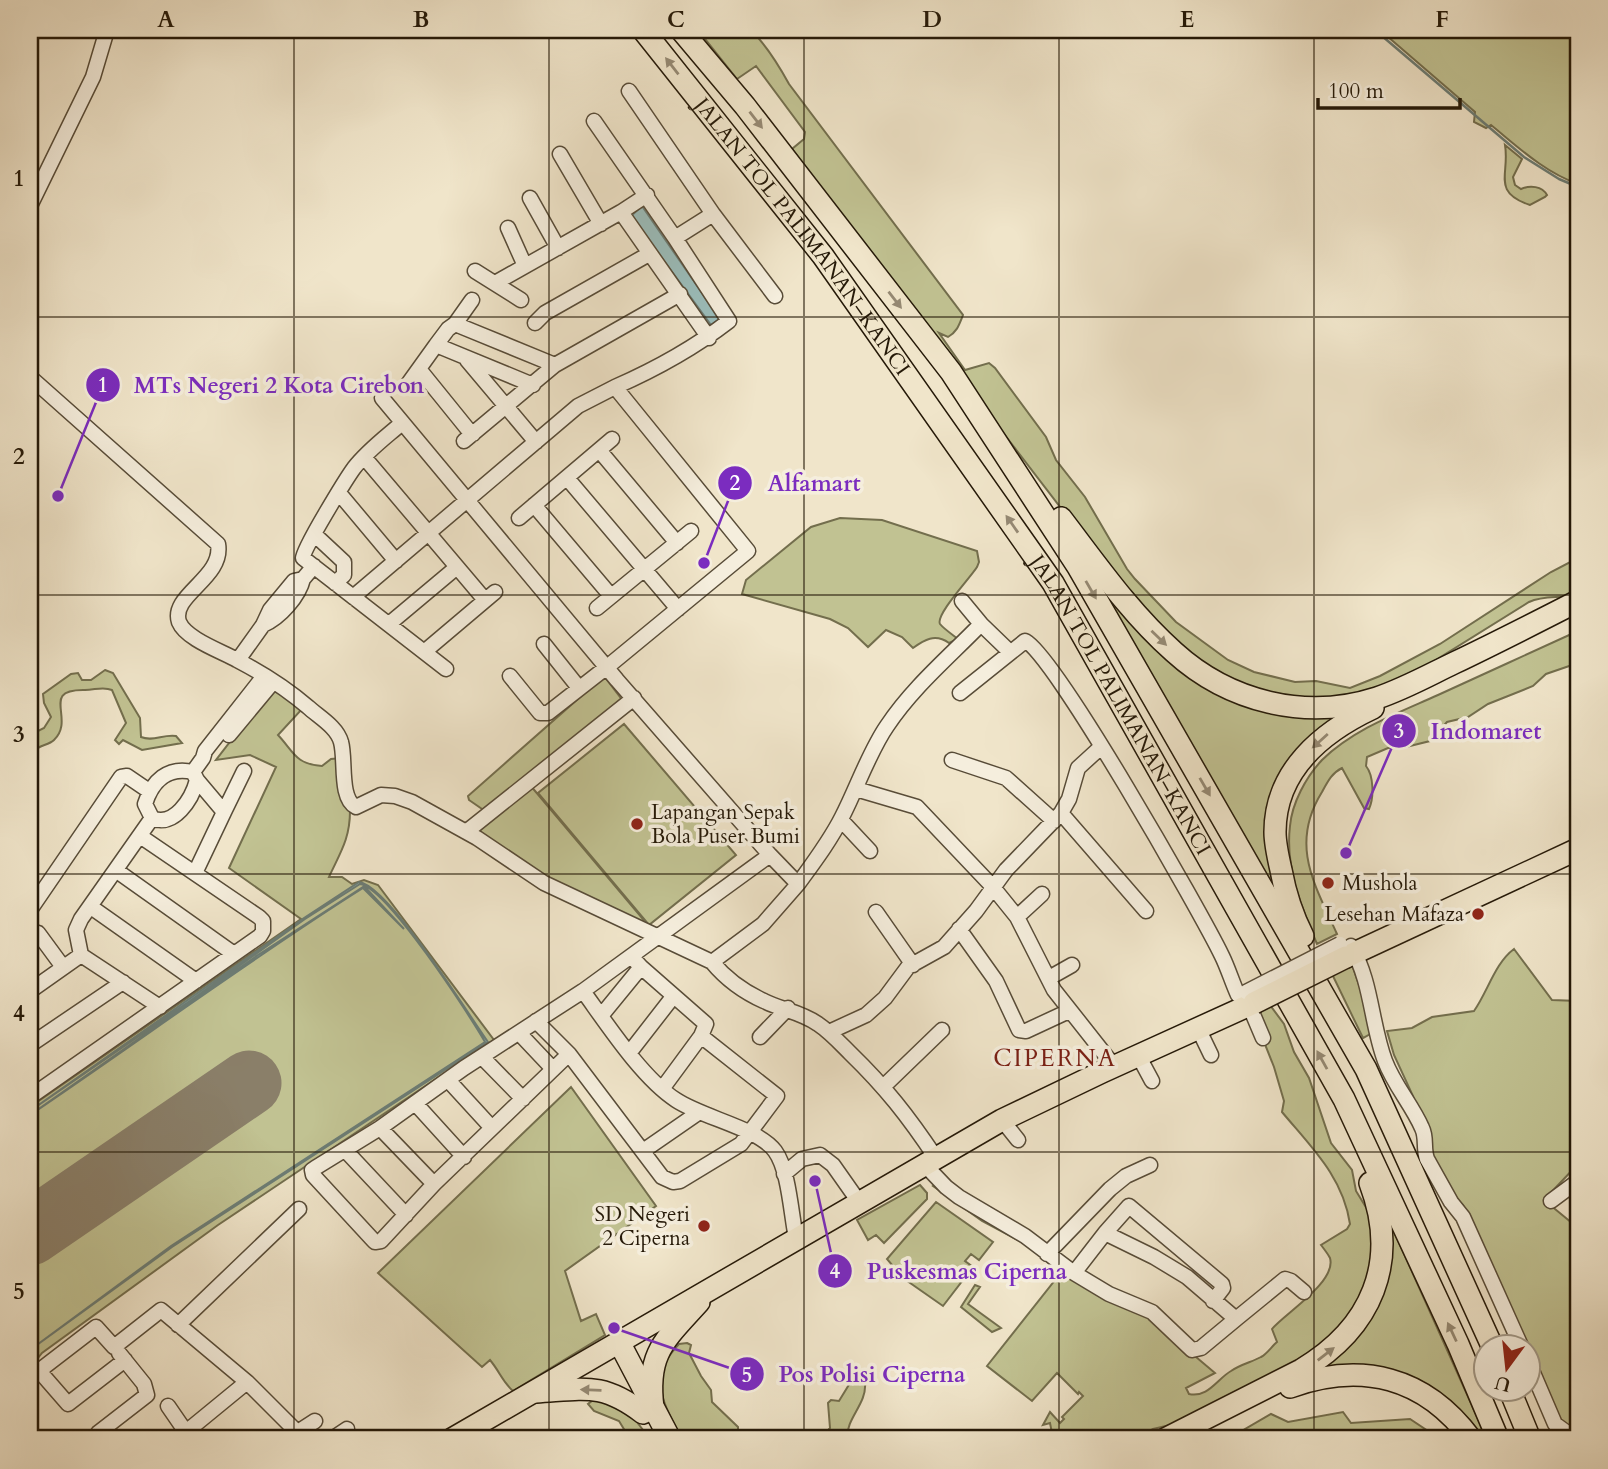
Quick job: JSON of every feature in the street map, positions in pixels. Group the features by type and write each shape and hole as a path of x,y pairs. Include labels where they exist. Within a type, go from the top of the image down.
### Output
{"highway":[{"name":"JALAN TOL PALIMANAN–KANCI","path":"643,30 823,256 1053,583 1344,1100 1452,1332 1498,1439"},
{"name":"JALAN TOL PALIMANAN–KANCI","path":"681,30 751,114 951,373 1085,578 1366,1069 1486,1332"},
{"path":"951,373 1137,616 1193,668 1247,696 1279,705 1311,708 1345,706 1378,698 1578,601"},
{"path":"1366,1069 1341,1011 1296,922 1283,884 1275,834 1276,813 1287,780 1321,738 1353,717 1578,614"},
{"path":"453,1439 1002,1121 1198,1028 1243,1002 1347,951 1577,853"},
{"path":"1165,1439 1319,1360 1347,1335 1368,1305 1380,1268 1382,1231 1378,1203 1336,1086"},
{"path":"658,1439 648,1410 652,1370 657,1354 667,1338 712,1287"},
{"path":"613,1345 648,1410 670,1439"},
{"path":"1192,1439 1290,1387 1342,1374 1382,1378 1416,1391 1450,1414 1471,1439"},
{"path":"533,1392 589,1389 603,1391 648,1410"},
{"path":"1515,1402 1530,1439"}],"street":[{"path":"30,206 93,78 107,30"},
{"path":"629,90 713,214 775,296"},
{"path":"353,597 578,406 664,364 711,336 729,321 647,195 594,121"},
{"path":"560,154 601,224"},
{"path":"495,283 647,195"},
{"path":"530,198 558,247"},
{"path":"621,212 711,336"},
{"path":"676,238 713,214"},
{"path":"508,228 525,266"},
{"path":"535,323 545,313 649,254"},
{"path":"475,271 521,300"},
{"path":"419,369 470,432 469,437 502,402 533,385 555,365 680,294"},
{"path":"408,384 472,300"},
{"path":"455,324 555,365"},
{"path":"436,345 533,385"},
{"path":"465,358 536,442"},
{"path":"30,377 218,544 219,552 214,568 185,599 178,612 179,622 200,641 238,660 296,697 336,732 341,743 346,794 354,807 381,795 395,796 412,802 466,832 544,883 712,962 744,990 764,1001 810,1018 829,1032 884,1086 905,1111 930,1161 953,1192 1025,1236 1074,1273 1109,1294 1152,1312 1192,1350 1199,1350 1285,1279 1292,1281 1304,1292"},
{"path":"502,402 513,378"},
{"path":"510,676 543,714 606,667 748,551 615,387"},
{"path":"382,398 606,667 798,884"},
{"path":"402,423 353,469 314,534 303,558 446,669"},
{"path":"519,518 612,439"},
{"path":"599,450 677,543"},
{"path":"364,457 457,567 490,596 424,652"},
{"path":"567,478 678,609"},
{"path":"339,493 396,561"},
{"path":"534,505 611,596"},
{"path":"597,608 691,531"},
{"path":"314,534 344,562 344,575 335,583"},
{"path":"238,660 274,613 294,581 303,579 314,566"},
{"path":"389,624 457,567"},
{"path":"962,601 1010,652"},
{"path":"712,962 763,924 798,884 841,820 884,729 906,700 981,624"},
{"path":"960,693 1026,641 1038,650 1138,806 1222,956 1263,1038"},
{"path":"544,644 579,688"},
{"path":"224,812 195,776 173,771 163,776 149,791 145,804 152,818 160,822 170,819 191,796 195,776 205,751 268,679"},
{"path":"466,832 634,698"},
{"path":"829,1032 876,1007 901,975 944,947 976,911 992,886 1057,817 1069,799 1078,768 1101,747"},
{"path":"952,760 1006,778 1057,817 1146,911"},
{"path":"195,873 244,771"},
{"path":"62,967 34,935 39,921 30,910 121,776 127,776 149,791"},
{"path":"856,789 916,807 992,886 1017,917 1069,1011 1114,1066"},
{"path":"152,818 76,930 81,955 160,1007"},
{"path":"841,820 870,851"},
{"path":"30,1097 260,936 263,931 263,922 140,836"},
{"path":"601,1016 636,961 660,936 770,855"},
{"path":"117,871 234,954"},
{"path":"1017,917 1042,894"},
{"path":"91,907 196,981"},
{"path":"876,912 913,965"},
{"path":"959,929 996,981 1019,1030 1026,1031 1069,1011"},
{"path":"1347,951 1372,1004 1385,1062 1424,1132 1424,1152 1427,1159 1451,1202 1463,1217 1515,1332"},
{"path":"30,991 81,955"},
{"path":"569,1054 434,1184 381,1241 375,1242 313,1175 312,1170 380,1128 536,1021 583,990 636,961"},
{"path":"636,961 706,1024 701,1037 662,1089"},
{"path":"1049,978 1072,965"},
{"path":"30,1045 123,982"},
{"path":"583,990 601,1016 662,1089 698,1113 762,1137 773,1148 783,1174 796,1238"},
{"path":"630,1052 672,998"},
{"path":"760,1037 788,1008"},
{"path":"536,1021 569,1054 662,1177 673,1182 680,1181 735,1149 776,1095 701,1037"},
{"path":"1198,1028 1211,1055"},
{"path":"884,1086 942,1030"},
{"path":"519,1033 553,1069"},
{"path":"1138,1055 1152,1081"},
{"path":"482,1057 523,1099"},
{"path":"448,1080 492,1129"},
{"path":"415,1103 464,1157"},
{"path":"643,1151 698,1113"},
{"path":"1002,1121 1017,1140"},
{"path":"380,1128 434,1184"},
{"path":"345,1150 406,1215"},
{"path":"783,1174 802,1159 820,1155 833,1165 859,1202"},
{"path":"1047,1254 1110,1189 1126,1176 1150,1165"},
{"path":"1551,1200 1578,1181"},
{"path":"1110,1189 1222,1284 1223,1288 1213,1301"},
{"path":"1074,1273 1129,1206"},
{"path":"178,1325 299,1209"},
{"path":"1105,1233 1187,1276 1236,1319"},
{"path":"114,1347 158,1310 164,1312 247,1382 301,1436 315,1421"},
{"path":"104,1439 98,1433 147,1395 144,1384 125,1360 96,1327 44,1367 41,1373 68,1404 125,1360"},
{"path":"168,1406 183,1437 247,1382"},
{"path":"1542,1394 1555,1424 1566,1432 1578,1435"},
{"path":"332,1439 347,1429"}],"green space":[{"path":"698,30 751,30 762,42 789,84 963,315 951,335 948,337 939,333 965,370 989,363 995,368 1046,437 1056,460 1085,497 1127,569 1176,622 1228,660 1254,672 1295,682 1316,681 1350,688 1380,676 1440,644 1551,572 1578,558 1578,593 1529,602 1402,681 1339,699 1268,697 1196,663 1107,568 792,149 804,139 805,132 756,66 737,79"},
{"path":"1380,30 1578,30 1578,184 1543,166 1491,125 1486,128 1474,122 1475,112"},
{"path":"1505,145 1522,159 1513,177 1515,185 1521,189 1539,188 1547,195 1545,197 1530,205 1510,194 1505,181"},
{"path":"840,518 882,520 977,551 977,567 940,619 940,624 958,639 949,643 939,638 930,639 913,648 902,637 886,630 868,647 848,628 830,619 742,594 746,580 811,527"},
{"path":"1078,552 1211,686 1363,706 1289,767 1276,881 1271,883"},
{"path":"1578,631 1574,635 1578,644 1578,663 1546,674 1533,686 1488,704 1468,717 1447,722 1430,741 1388,748 1367,757 1366,766 1371,775 1372,787 1369,809 1364,808 1342,768 1333,775 1312,811 1307,830 1306,847 1314,882 1337,934 1317,944 1292,872 1289,842 1291,817 1297,799 1316,767 1348,739 1377,723"},
{"path":"105,670 113,673 140,718 141,737 150,739 176,736 182,743 142,750 123,740 119,744 115,740 126,723 112,690 102,688 71,691 64,694 61,700 60,732 52,742 35,750 30,767 30,735 44,728 51,717 43,694 71,674 78,673 82,680 91,680"},
{"path":"604,676 623,701 485,811 469,800 468,796"},
{"path":"273,686 303,708 278,735 296,756 306,763 322,766 331,759 341,758 342,800 350,811 350,821 344,846 329,877 342,877 352,884 364,880 378,885 494,1040 218,1225 42,1353 30,1368 30,1259 260,1101 237,1065 30,1207 30,1107 301,919 229,868 276,767 250,755 216,760"},
{"name":"Lapangan Sepak Bola Puser Bumi","path":"624,724 736,855 649,925 538,793"},
{"path":"530,785 648,925 550,881 474,830"},
{"path":"1514,949 1552,1000 1578,1001 1578,1164 1544,1200 1578,1228 1578,1430 1564,1426 1542,1387 1542,1332 1522,1332 1463,1205 1452,1194 1437,1170 1413,1096 1394,1055 1387,1031 1412,1028 1432,1017 1474,1011 1507,955"},
{"path":"1352,965 1372,1033 1363,1038 1332,974"},
{"path":"1270,1005 1284,1024 1294,1052 1309,1078 1331,1143 1352,1170 1356,1191 1367,1209 1376,1242 1364,1293 1327,1347 1179,1423 1153,1429 1134,1439 1030,1439 1052,1433 1050,1423 1043,1425 1050,1412 1060,1423 1064,1419 1062,1417 1083,1396 1057,1373 1032,1401 987,1366 1059,1275 1058,1271 1027,1245 982,1221 933,1186 937,1183 1151,1319 1215,1373 1186,1388 1189,1394 1207,1391 1226,1374 1263,1356 1277,1342 1272,1329 1326,1277 1330,1258 1321,1245 1347,1229 1350,1224 1341,1192 1333,1177 1282,1112 1284,1101 1274,1067 1253,1014"},
{"path":"571,1087 656,1206 565,1271 581,1321 596,1314 605,1335 513,1391 490,1360 482,1367 378,1273"},
{"path":"920,1185 927,1193 927,1199 884,1243 876,1235 868,1240 857,1220"},
{"path":"936,1202 993,1242 979,1260 971,1254 965,1261 973,1267 943,1306 903,1278 887,1259"},
{"path":"1387,1216 1487,1439 1479,1439 1440,1399 1312,1371 1352,1340"},
{"path":"975,1285 980,1287 968,1304 1001,1328 992,1332 961,1307"},
{"path":"679,1344 691,1345 689,1353 711,1390 712,1402 738,1427 733,1439 682,1439 669,1414 661,1391 663,1368"},
{"path":"857,1379 865,1383 865,1391 850,1424 847,1439 820,1439 830,1428 828,1403 831,1400 839,1401 850,1383"},
{"path":"597,1397 626,1408 650,1439 630,1439 619,1421 594,1411 588,1404"},
{"path":"1343,1412 1351,1423 1410,1419 1440,1439 1228,1439 1271,1414 1288,1422"}],"water":[{"path":"642,206 720,319 711,325 631,216"},
{"path":"359,882 389,904 424,950 389,906 360,884 305,919 30,1111 304,918"},
{"path":"363,887 404,929 363,888 30,1115 258,955"},
{"path":"430,958 446,980 488,1042 172,1247 30,1350 171,1246 485,1042"}],"waterway":[{"path":"1375,30 1524,157 1559,179 1578,187"}],"runway":[{"path":"30,1233 249,1083"}],"place":[{"name":"MTs Negeri 2 Kota Cirebon","path":"58,496"},
{"name":"Alfamart","path":"704,563"},
{"name":"Lapangan Sepak Bola Puser Bumi","path":"637,824"},
{"name":"Indomaret","path":"1346,853"},
{"name":"Mushola","path":"1328,883"},
{"name":"Lesehan Mafaza","path":"1478,914"},
{"name":"Puskesmas Ciperna","path":"815,1181"},
{"name":"SD Negeri 2 Ciperna","path":"704,1226"},
{"name":"Pos Polisi Ciperna","path":"614,1328"}],"district":[{"name":"CIPERNA","path":"1055,1058"}]}
